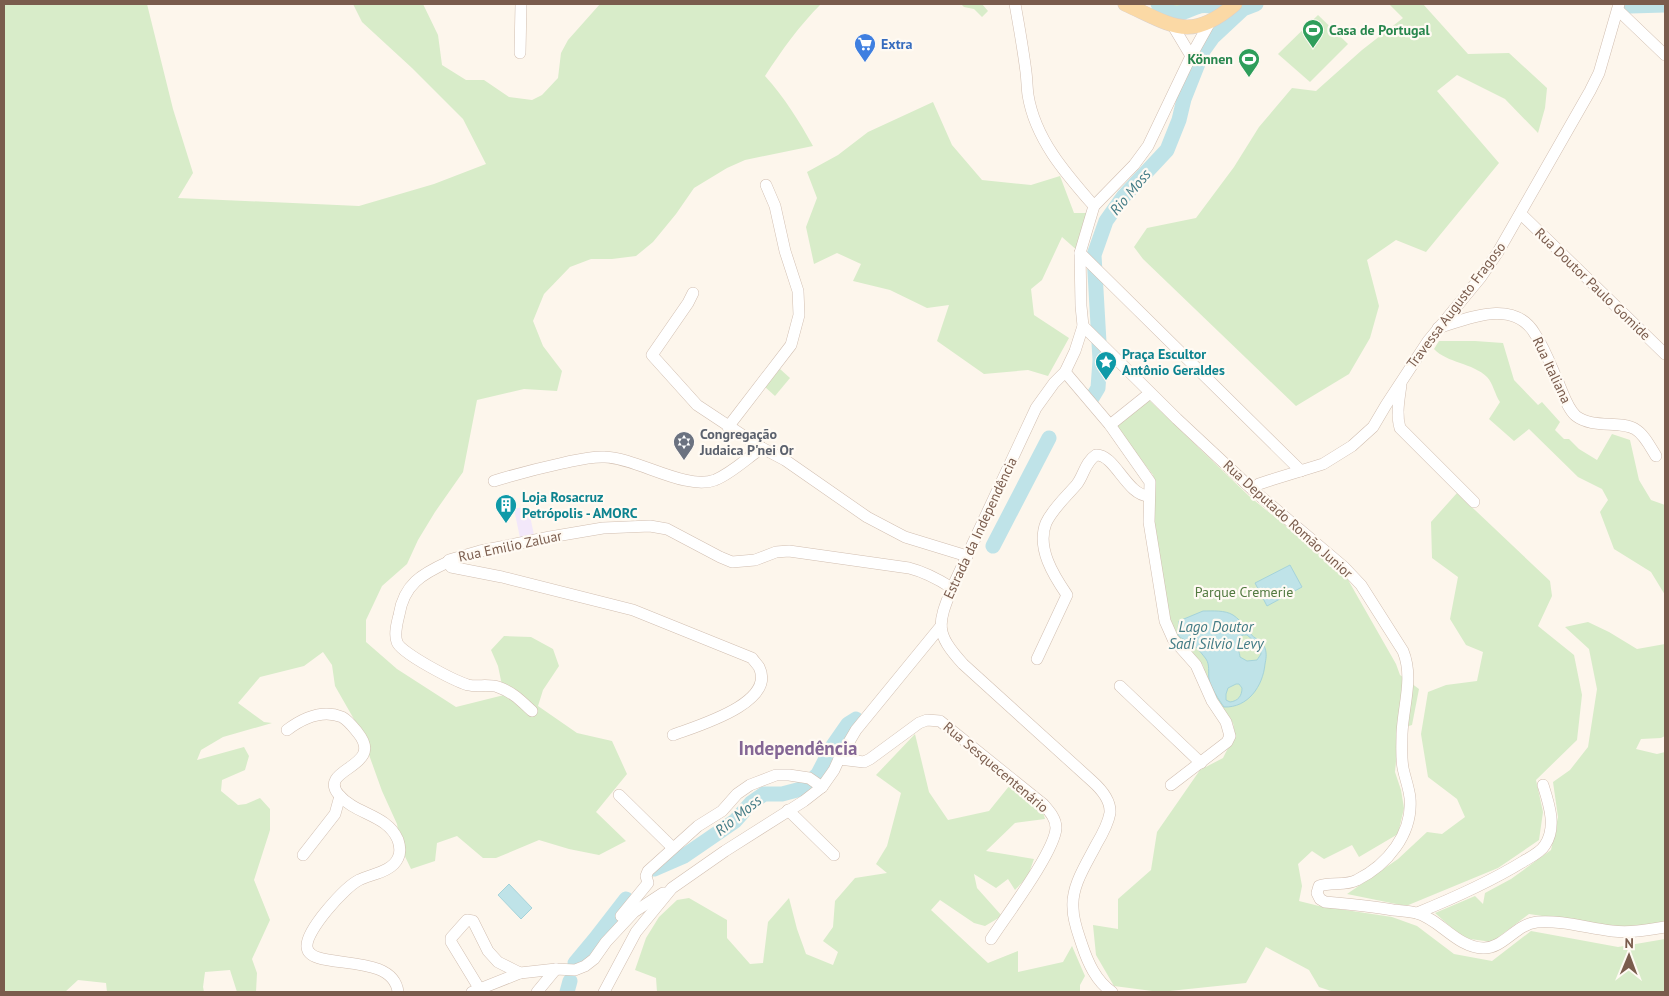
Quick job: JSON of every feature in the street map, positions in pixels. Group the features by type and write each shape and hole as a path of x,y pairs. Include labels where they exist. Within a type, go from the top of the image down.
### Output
{"main road":[{"path":"1125,4 1173,26 1198,26 1210,22 1220,17 1235,4"}],"street":[{"path":"520,53 521,4"},
{"path":"1015,4 1028,96 1034,114 1047,146 1056,160 1067,176 1094,206"},
{"path":"1619,7 1665,55"},
{"name":"Travessa Augusto Fragoso","path":"1253,490 1259,484 1323,464 1338,455 1373,427 1438,328 1481,277 1521,214 1599,73 1619,7"},
{"name":"Estrada da Independência","path":"941,626 944,607 952,588 1036,408 1065,372 1083,326 1080,253 1094,206 1134,165 1148,146 1191,56 1210,22"},
{"path":"1173,26 1191,56"},
{"path":"728,427 790,345 799,315 798,291 784,251 774,206 766,185"},
{"name":"Rua Doutor Paulo Gomide","path":"1521,214 1665,354"},
{"path":"1080,253 1301,472"},
{"path":"693,293 652,356 697,405 728,427 785,460 819,485 886,528 912,540 967,556"},
{"name":"Rua Italiana","path":"1438,328 1479,315 1497,312 1519,317 1535,333 1568,404 1577,416 1592,422 1636,429 1656,456"},
{"name":"Rua Deputado Romão Junior","path":"1083,326 1150,393 1253,490 1344,567 1361,585 1404,651 1408,662 1409,678 1403,721 1402,746 1403,766 1410,798 1408,821 1394,852 1382,862 1356,881 1320,886 1317,889 1317,896 1325,902 1417,913 1432,920 1465,943 1483,948 1490,948 1527,924 1536,922 1634,932 1665,927"},
{"path":"1065,372 1110,425 1150,482 1149,522 1164,621 1173,639 1196,665 1212,701 1230,731 1227,742 1171,785"},
{"path":"1402,381 1398,404 1400,428 1474,502"},
{"path":"1110,425 1150,393"},
{"path":"494,482 518,473 547,466 583,458 604,457 621,459 659,473 689,481 703,482 714,480 727,474 762,448"},
{"path":"1037,659 1067,595 1048,562 1044,540 1046,524 1058,505 1079,482 1089,460 1096,455 1104,457 1135,490 1142,495 1149,496"},
{"name":"Rua Emilio Zaluar","path":"673,735 722,716 746,703 758,692 762,681 759,668 752,658 634,610 502,577 451,567 448,562 452,558 480,551 550,537 603,528 650,526 667,529 720,558 732,562 755,560 776,552 789,551 909,568 928,574 952,588"},
{"path":"448,562 420,576 405,596 400,606 396,632 397,643 402,650 443,674 468,685 496,686 516,695 532,711"},
{"path":"520,973 498,962 488,951 473,921 467,920 451,938 451,942 476,990 520,973 556,969 575,970 585,966 594,959 606,942 634,912 822,787 834,770 856,730 941,626"},
{"path":"941,626 943,639 963,664 1092,781 1103,792 1108,801 1110,812 1106,826 1074,891 1072,906 1079,936 1093,971 1099,981 1112,992"},
{"path":"1120,686 1201,763"},
{"path":"287,730 298,722 314,715 332,713 350,722 361,736 365,746 364,755 359,762 342,773 334,781 334,788 350,804 389,826 395,835 400,850 394,864 382,871 358,880 348,888 319,920 310,937 307,948 308,952 327,960 380,969 392,978 398,992"},
{"name":"Rua Sesquecentenário","path":"839,759 864,762 919,723 927,720 940,720 1052,813 1056,828 1048,853 991,939"},
{"path":"606,942 605,935 648,883 646,876 648,871 698,826 722,811 737,794 750,785 776,775 809,778 822,787"},
{"path":"1417,913 1457,898 1515,866 1545,846 1551,827 1551,808 1543,785"},
{"path":"619,794 673,848"},
{"path":"303,855 335,814 340,796"},
{"path":"788,810 834,855"},
{"path":"604,992 636,932 672,888"},
{"path":"537,992 556,969"}],"shaded area":[{"path":"528,506 534,535 520,538 514,509"}],"green space":[{"path":"4,4 147,4 173,109 193,173 178,198 359,206 434,184 486,164 463,119 362,22 353,4 423,4 438,35 442,65 466,80 484,80 509,97 532,100 542,95 558,78 561,53 568,40 600,4 821,4 791,39 765,76 791,110 813,146 745,160 727,168 694,188 653,242 636,256 591,259 570,267 544,294 533,321 543,346 562,371 557,391 524,389 477,400 463,472 435,512 418,540 407,564 382,586 366,620 366,642 397,669 456,707 504,695 498,666 491,650 504,636 531,637 553,649 559,666 543,690 538,706 577,733 612,741 627,774 596,812 626,841 599,855 539,840 496,858 483,858 457,836 437,843 435,861 411,869 401,848 397,824 382,791 368,752 367,742 335,686 332,665 323,652 304,666 260,677 238,703 264,722 272,723 223,737 201,750 197,760 244,747 249,756 245,770 222,780 221,791 238,805 260,798 270,809 270,830 254,880 270,920 252,959 257,973 256,992 237,992 230,970 205,972 204,992 107,992 106,983 78,980 65,992 4,992"},
{"path":"961,4 982,4 988,11 982,17 974,9 964,7"},
{"path":"1164,4 1212,4 1201,9 1164,6"},
{"path":"1389,4 1423,4 1468,54 1509,53 1547,88 1545,108 1538,133 1505,99 1457,75 1437,91 1499,163 1426,252 1396,240 1367,260 1379,306 1370,338 1349,374 1296,406 1143,259 1134,247 1147,228 1196,218 1234,167 1259,127 1292,88 1316,91 1362,50 1403,18"},
{"name":"Casa de Portugal","path":"1318,15 1348,44 1310,82 1278,54"},
{"path":"933,102 952,145 982,180 1031,185 1060,176 1074,213 1090,213 1079,252 1062,237 1042,280 1031,289 1034,315 1069,338 1048,376 1028,370 984,374 937,341 949,305 927,308 890,290 853,281 861,264 837,253 814,264 806,227 817,198 807,172 838,155 868,132"},
{"path":"1439,341 1503,343 1514,380 1538,405 1542,402 1560,422 1555,430 1564,439 1569,439 1579,449 1597,460 1612,434 1630,440 1639,480 1651,500 1665,505 1665,595 1651,572 1614,549 1600,512 1608,500 1602,489 1578,477 1529,429 1514,441 1489,419 1500,402 1489,380 1481,372 1439,354 1434,349"},
{"path":"780,369 790,378 775,396 765,387"},
{"name":"Parque Cremerie","path":"1149,400 1249,496 1341,571 1347,578 1396,664 1400,675 1419,689 1412,725 1399,729 1395,772 1404,808 1398,834 1359,857 1352,845 1324,859 1312,851 1298,864 1302,886 1299,901 1319,906 1392,917 1417,926 1454,954 1492,961 1531,931 1618,947 1665,939 1665,992 1334,992 1319,987 1309,970 1266,947 1246,983 1160,992 1114,986 1096,955 1093,925 1118,929 1118,899 1151,870 1157,832 1200,770 1223,758 1235,734 1233,723 1221,711 1203,665 1185,648 1169,625 1154,524 1155,483 1153,475 1116,427"},
{"path":"1457,493 1550,581 1552,596 1538,626 1574,655 1582,695 1577,740 1536,780 1543,812 1539,840 1498,868 1406,906 1347,894 1398,859 1427,832 1442,834 1465,817 1457,799 1428,777 1421,734 1428,692 1446,685 1477,681 1483,652 1466,645 1450,619 1458,577 1432,558 1431,522"},
{"path":"1588,622 1637,649 1665,644 1665,736 1641,739 1636,749 1657,754 1665,752 1665,922 1630,929 1529,914 1492,942 1463,938 1435,913 1475,896 1483,904 1485,893 1511,879 1551,850 1558,817 1553,782 1570,770 1588,747 1597,689 1589,649 1565,627"},
{"path":"915,734 929,792 948,820 989,811 1010,785 1042,809 1045,819 1015,823 986,851 1034,859 1028,876 1015,890 1008,879 996,888 974,874 977,888 1002,916 985,926 974,923 940,900 931,910 988,963 1018,951 1018,972 1063,962 1072,946 1085,976 1080,985 1080,992 657,992 656,978 635,970 646,938 659,917 677,900 689,898 727,920 727,938 750,964 763,963 768,922 789,898 806,954 833,965 838,952 823,941 833,927 835,901 855,878 887,873 876,864 887,846 901,793 876,775"}],"water":[{"path":"1290,565 1302,587 1267,606 1255,583"},
{"name":"Lago Doutor Sadi Silvio Levy","path":"1203,611 1226,612 1247,626 1253,637 1261,642 1266,654 1264,672 1257,688 1247,700 1240,704 1224,707 1215,694 1210,682 1206,659 1196,647 1178,635 1179,621","holes":["1243,635 1247,635 1260,646 1261,654 1257,660 1247,661 1240,657 1237,642","1239,684 1242,688 1241,693 1239,698 1230,702 1226,700 1226,694 1228,688"]},
{"path":"509,884 532,908 521,919 498,895"}],"waterway":[{"path":"1158,4 1172,13 1184,12 1200,6 1216,7"},
{"name":"Rio Moss","path":"1092,398 1098,388 1100,360 1094,255 1106,221 1123,197 1167,150 1203,51 1213,37 1243,9 1256,4"},
{"path":"1624,4 1630,6 1665,5"},
{"name":"Rio Moss","path":"993,546 1049,438"},
{"name":"Rio Moss","path":"654,869 684,856 735,821 751,803 764,794 782,794 801,789 818,774 832,747 848,724 856,719"},
{"name":"Rio Moss","path":"575,963 626,899"},
{"name":"Rio Moss","path":"567,992 570,981"}],"place":[{"name":"Casa de Portugal","path":"1313,49"},
{"name":"Extra","path":"865,63"},
{"name":"Können","path":"1249,78"},
{"name":"Praça Escultor Antônio Geraldes","path":"1106,381"},
{"name":"Congregação Judaica P'nei Or","path":"684,461"},
{"name":"Loja Rosacruz Petrópolis - AMORC","path":"506,524"}],"district":[{"name":"Independência","path":"798,748"}]}
